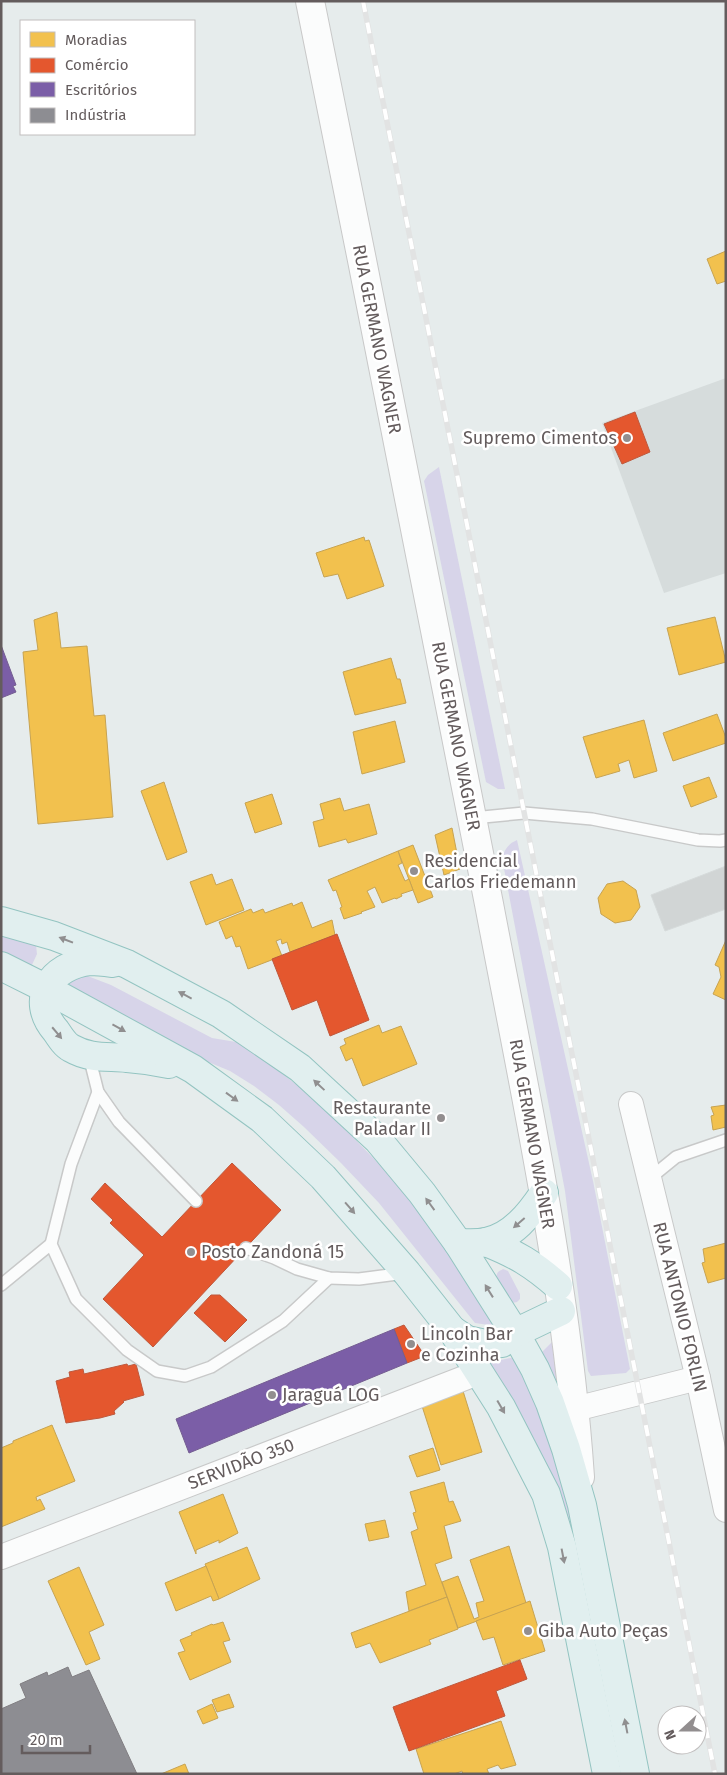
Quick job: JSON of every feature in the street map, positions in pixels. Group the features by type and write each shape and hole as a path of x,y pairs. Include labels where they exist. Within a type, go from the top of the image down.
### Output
{"highway":[{"path":"1,921 54,936 128,964 221,1014 300,1068 378,1140 422,1193 458,1243 515,1333 550,1403 582,1505 635,1774"},
{"path":"128,964 91,961 69,967 56,975 46,988 43,1005 50,1025 69,1048 89,1056 146,1059 193,1069"},
{"path":"1,966 46,988 193,1069 262,1119 316,1171 407,1273 452,1330 480,1372 518,1437 546,1494 562,1547 607,1774"},
{"path":"458,1243 486,1242 501,1236 518,1225 544,1193"},
{"path":"452,1330 467,1340 485,1344 502,1343 560,1298 537,1268 521,1257 486,1242"}],"street":[{"name":"RUA GERMANO WAGNER","path":"310,1 473,818 544,1193 575,1409 582,1505"},
{"name":"RUA ANTONIO FORLIN","path":"631,1104 698,1378 726,1510"},
{"name":"SERVIDÃO 350","path":"1,1556 480,1372"},
{"path":"575,1409 698,1378"}],"lane":[{"path":"473,818 524,813 592,819 698,840 720,842 726,840"},
{"path":"89,1056 98,1092 119,1122 196,1201"},
{"path":"1,1285 51,1244 71,1164 98,1092"},
{"path":"649,1179 676,1157 726,1140"},
{"path":"51,1244 76,1299 127,1350 157,1370 185,1376 211,1367 276,1326 329,1278"},
{"path":"246,1248 297,1269 329,1278 359,1279 407,1273"}],"shaded area":[{"path":"726,378 726,573 664,593 602,423"},
{"path":"439,467 505,789 498,789 486,782 424,481 428,475"},
{"path":"517,840 593,1181 630,1369 626,1373 591,1376 588,1371 565,1191 502,858 507,847"},
{"path":"1,935 36,945 37,954 31,967 1,952"},
{"path":"85,975 111,985 212,1038 236,1042 270,1064 298,1086 345,1129 379,1164 419,1211 450,1252 496,1326 475,1323 379,1203 341,1163 279,1105 230,1071 201,1059 66,983"},
{"path":"503,1269 508,1271 520,1294 520,1299 517,1302 512,1303 499,1285 497,1274"},
{"path":"556,1338 560,1392 542,1352"},
{"path":"487,1357 501,1360 515,1357 556,1459 571,1511 581,1565 572,1533 547,1470"}],"building: Moradias":[{"path":"726,251 726,281 717,284 707,259"},
{"path":"364,537 365,541 369,540 384,586 347,599 338,574 324,577 316,553"},
{"path":"57,612 61,648 87,646 94,716 105,715 113,817 38,824 23,652 38,650 34,620"},
{"path":"715,617 726,662 679,675 667,628"},
{"path":"391,658 397,679 400,679 406,703 355,715 343,672"},
{"path":"717,714 726,743 673,761 663,733"},
{"path":"644,720 657,771 634,778 629,760 618,764 620,771 596,778 583,737"},
{"path":"395,721 405,762 362,774 353,732"},
{"path":"709,777 717,797 691,807 683,786"},
{"path":"164,782 187,852 167,860 141,791"},
{"path":"272,794 282,824 255,833 245,803"},
{"path":"340,798 344,811 369,804 377,834 348,843 346,839 319,847 313,822 324,819 320,804"},
{"path":"452,828 460,869 444,875 435,835"},
{"name":"Residencial Carlos Friedemann","path":"413,845 433,897 418,903 398,851"},
{"path":"398,851 402,863 398,865 405,881 409,879 413,890 401,894 402,896 396,899 382,903 375,887 367,891 375,907 344,919 336,890 333,891 328,880"},
{"path":"212,874 216,885 232,879 244,910 206,925 190,882"},
{"path":"623,881 636,890 640,907 631,920 615,923 601,914 598,898 607,884"},
{"path":"302,902 312,928 332,920 335,935 290,952 287,942 282,944 281,939 276,941 282,956 248,969 240,946 236,947 232,936 226,939 219,922 251,909 253,913 263,909 265,913 292,903 293,906"},
{"path":"726,940 726,1000 713,994 721,977 719,967 715,965"},
{"path":"379,1025 382,1033 401,1026 417,1064 363,1086 352,1058 346,1061 340,1047 346,1044 344,1039"},
{"path":"726,1105 726,1127 713,1130 711,1116 714,1115 711,1107"},
{"path":"726,1243 726,1278 708,1283 702,1263 705,1262 703,1249"},
{"path":"463,1391 482,1452 441,1465 422,1406"},
{"path":"52,1425 75,1481 36,1497 37,1501 40,1499 45,1509 1,1527 1,1448"},
{"path":"433,1448 440,1470 417,1477 409,1456"},
{"path":"444,1482 449,1502 453,1501 461,1521 444,1526 452,1558 435,1564 447,1597 409,1611 406,1592 426,1585 411,1532 418,1529 413,1513 416,1512 410,1492"},
{"path":"223,1494 238,1533 219,1543 219,1540 196,1550 196,1554 179,1512"},
{"path":"385,1520 389,1537 369,1541 365,1524"},
{"path":"509,1546 526,1603 458,1628 442,1582 458,1576 474,1619 479,1617 476,1603 484,1601 470,1560"},
{"path":"247,1547 260,1579 219,1599 205,1564"},
{"path":"206,1566 219,1599 213,1601 211,1596 176,1611 165,1583"},
{"path":"79,1567 104,1625 89,1632 100,1659 86,1665 48,1581"},
{"path":"447,1597 458,1629 429,1640 431,1644 380,1663 370,1643 356,1648 351,1633"},
{"path":"530,1601 545,1651 503,1665 494,1637 483,1640 476,1621"},
{"path":"223,1622 230,1640 223,1642 231,1662 190,1680 178,1653 185,1651 180,1640 212,1624"},
{"path":"229,1694 234,1707 217,1712 212,1700"},
{"path":"212,1704 218,1718 203,1724 197,1711"},
{"path":"501,1721 516,1765 501,1769 498,1765 487,1769 489,1774 463,1774 462,1771 454,1774 424,1774 416,1749"},
{"path":"185,1764 189,1774 161,1774"}],"building: Comércio":[{"name":"Supremo Cimentos","path":"635,412 650,452 622,464 604,424"},
{"path":"337,934 369,1020 330,1036 317,1000 292,1010 272,959"},
{"name":"Posto Zandoná 15","path":"232,1163 281,1210 153,1347 103,1299 144,1255 110,1223 113,1220 91,1199 105,1183 162,1237"},
{"path":"211,1295 220,1295 247,1320 225,1342 194,1313"},
{"path":"404,1325 425,1356 407,1363 394,1329"},
{"path":"127,1364 128,1366 136,1364 144,1395 123,1401 114,1411 115,1414 66,1423 56,1381 70,1377 69,1372 83,1369 84,1374"},
{"path":"520,1660 527,1679 496,1691 505,1716 409,1751 393,1707"}],"building: Escritórios":[{"path":"1,645 16,685 13,686 16,692 1,698"},
{"path":"394,1329 407,1363 189,1453 176,1419"}],"building: Indústria":[{"path":"68,1667 72,1677 89,1670 137,1774 1,1774 1,1709 26,1698 20,1684 47,1672 48,1676"}],"building: Outros":[{"path":"726,866 726,909 665,931 651,895"}],"railway":[{"path":"363,1 715,1774"}],"place":[{"name":"Supremo Cimentos","path":"627,438"},
{"name":"Residencial Carlos Friedemann","path":"414,871"},
{"name":"Restaurante Paladar II","path":"441,1118"},
{"name":"Posto Zandoná 15","path":"191,1252"},
{"name":"Lincoln Bar e Cozinha","path":"411,1344"},
{"name":"Jaraguá LOG","path":"272,1395"},
{"name":"Giba Auto Peças","path":"528,1631"}]}
